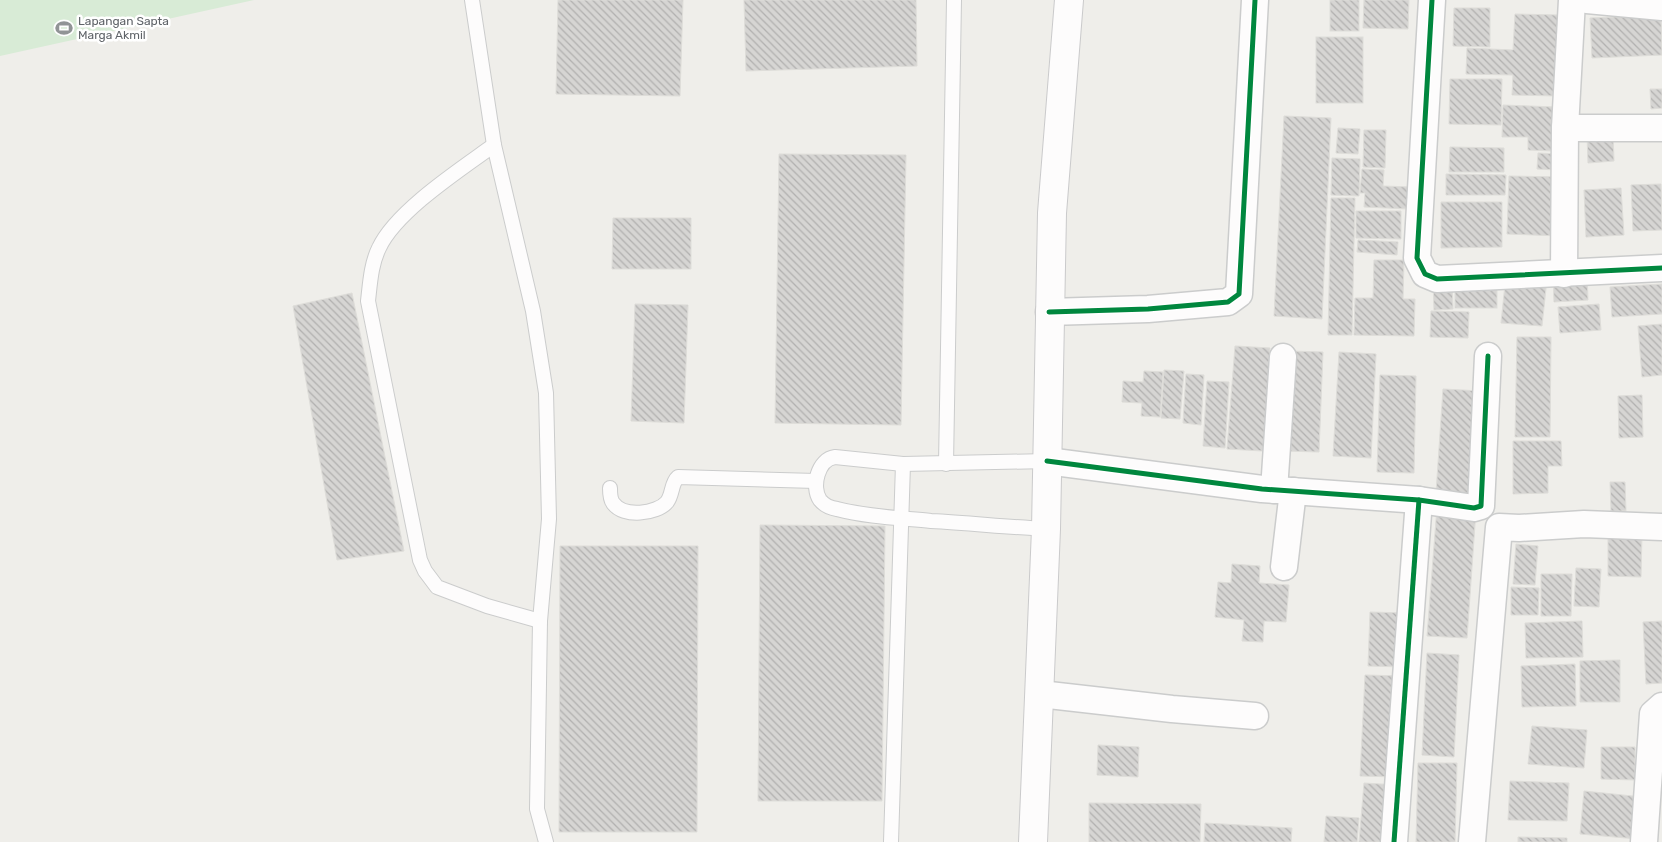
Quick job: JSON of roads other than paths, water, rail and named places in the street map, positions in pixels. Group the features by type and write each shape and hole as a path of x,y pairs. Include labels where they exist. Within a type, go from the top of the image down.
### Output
{"main road":[{"path":"1033,842 1046,529 1052,213 1069,0"}],"street":[{"path":"1049,312 1148,309 1228,302 1239,294 1255,0"},
{"path":"1432,0 1417,258 1425,274 1437,279 1662,268"},
{"path":"1564,274 1565,128 1572,0"},
{"path":"1587,0 1662,7"},
{"path":"1565,128 1662,128"},
{"path":"1047,461 1283,491 1419,500 1474,508 1481,506 1488,356"},
{"path":"1283,357 1284,567"},
{"path":"1394,842 1419,500"},
{"path":"1472,842 1499,527 1519,528 1584,524 1662,527"},
{"path":"1040,694 1255,716"},
{"path":"1644,842 1653,714 1662,706"}],"lane":[{"path":"472,0 494,145 533,311 546,393 549,519 540,621 537,809 546,842"},
{"path":"946,464 954,0"},
{"path":"494,145 404,214 379,248 370,283 368,301 420,560 425,571 437,587 487,606 540,621"},
{"path":"1046,529 901,518 838,510 827,506 820,500 816,481 822,466 831,458 903,464 1047,461"},
{"path":"891,842 903,464"},
{"path":"610,488 611,498 618,508 629,512 643,512 653,511 663,506 670,496 674,480 678,477 816,481"}],"place":[{"name":"Lapangan Sapta Marga Akmil","path":"64,28"}]}
